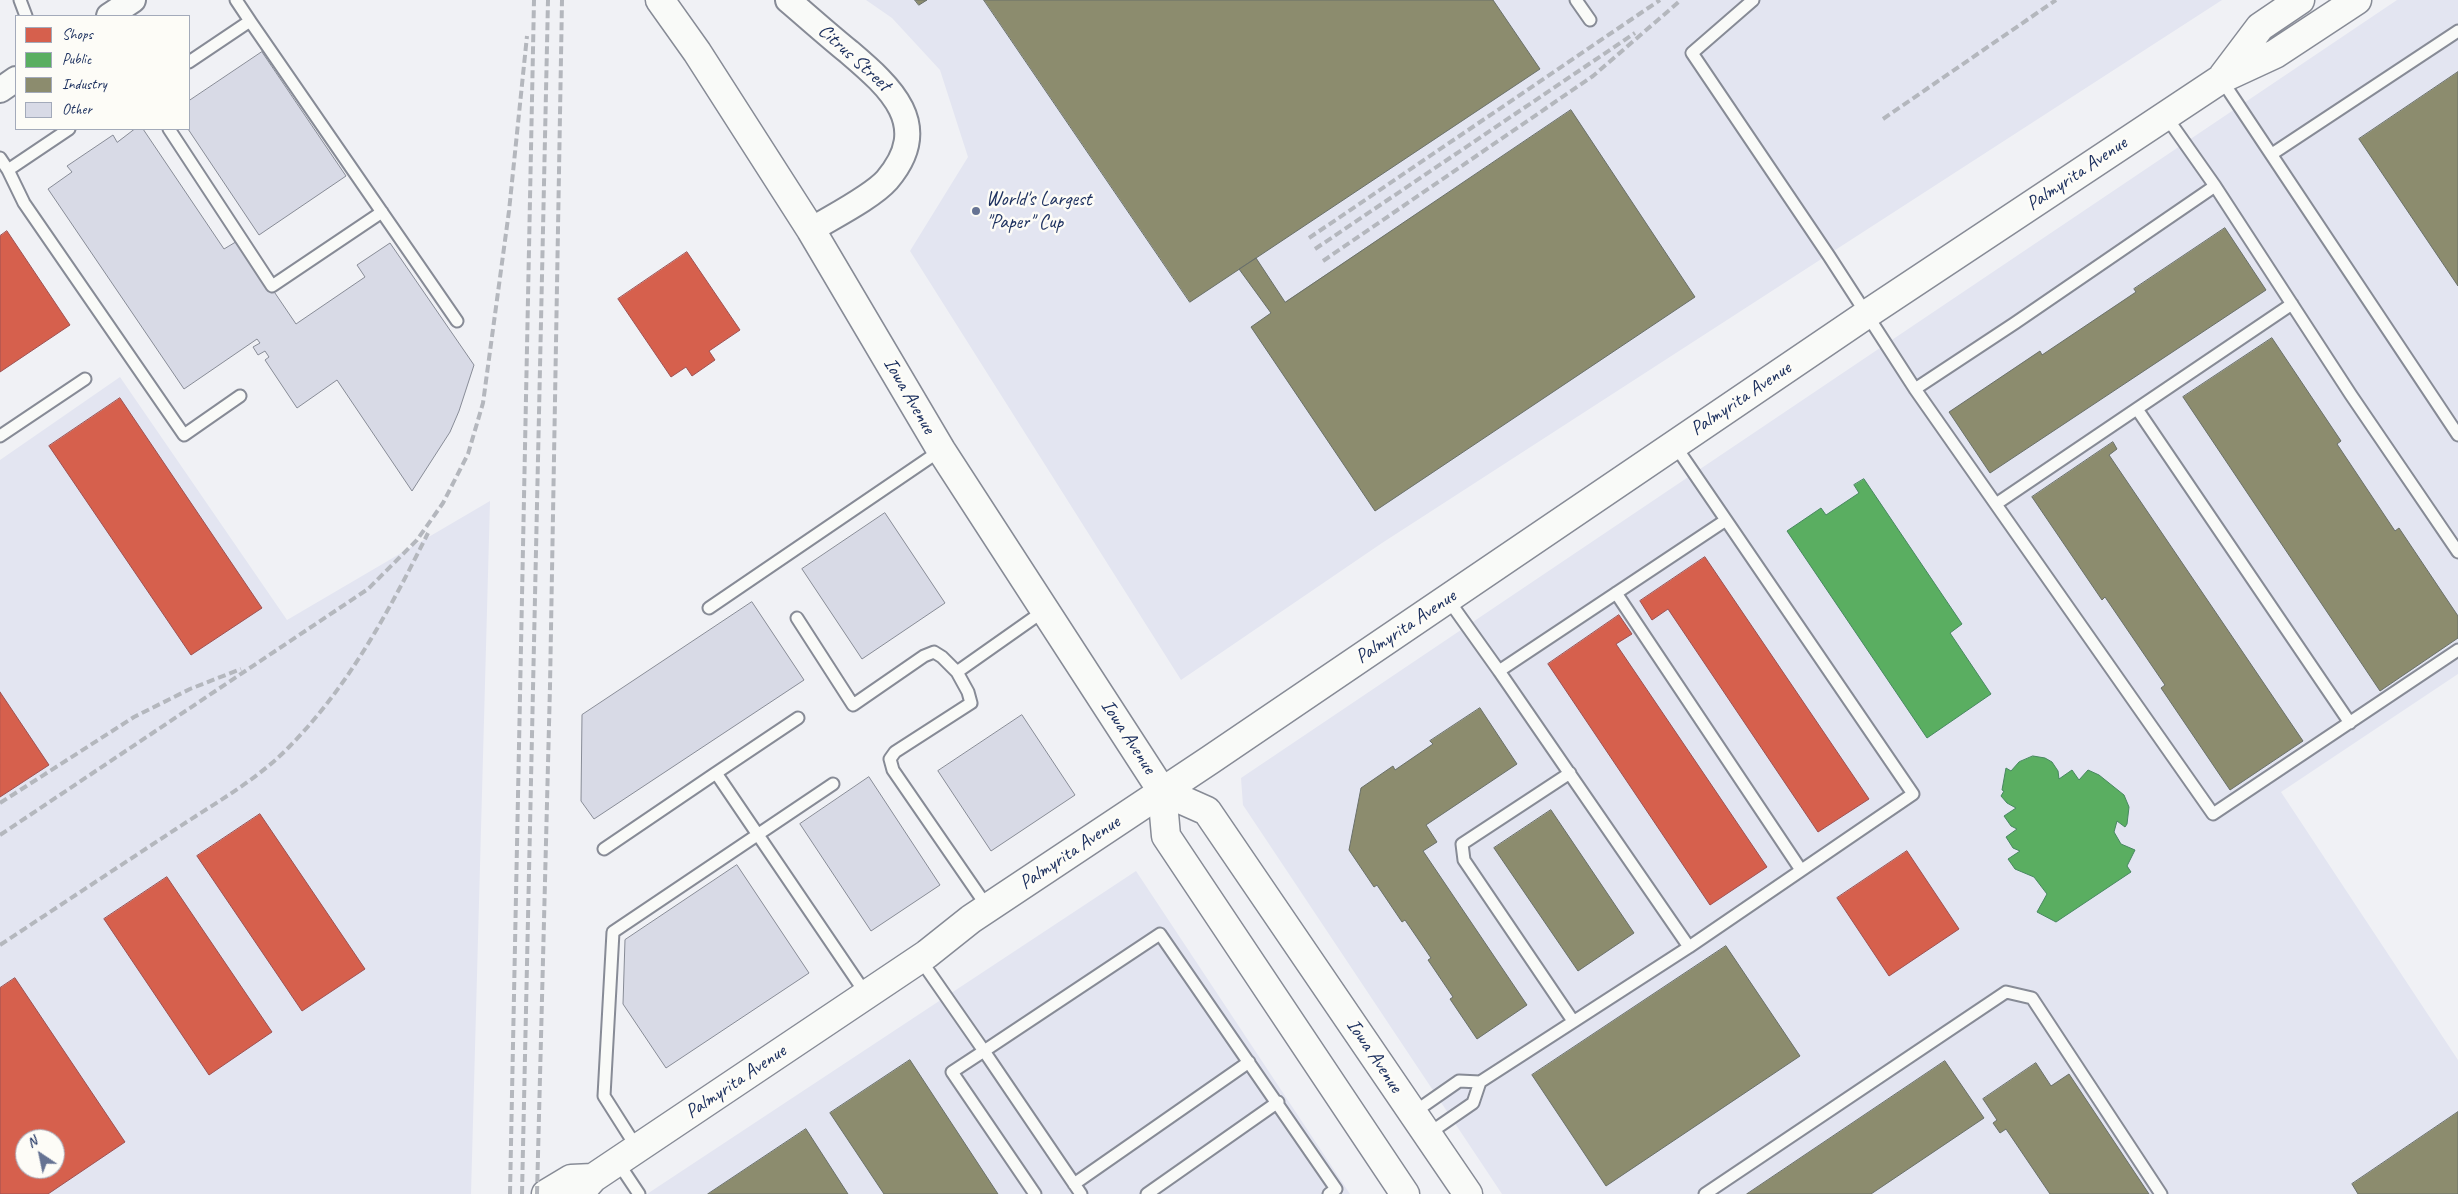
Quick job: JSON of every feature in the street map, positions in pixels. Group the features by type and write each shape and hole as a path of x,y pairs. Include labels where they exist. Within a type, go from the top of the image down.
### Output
{"street":[{"path":"110,15 133,0"},
{"name":"Iowa Avenue","path":"660,0 697,52 812,230 941,450 1162,791 1166,836 1405,1194"},
{"name":"Citrus Street","path":"788,0 889,88 904,112 908,126 904,152 886,181 812,230"},
{"name":"Palmyrita Avenue","path":"2221,79 2260,27 2300,0"},
{"name":"Palmyrita Avenue","path":"546,1194 571,1180 586,1186 627,1154 920,959 988,908 1867,314 2221,79 2275,54 2357,0"},
{"path":"0,90 15,80"},
{"name":"Iowa Avenue","path":"1162,791 1207,811 1468,1194"}],"lane":[{"path":"20,0 26,15"},
{"path":"236,0 457,321"},
{"path":"1576,0 1590,20"},
{"path":"1753,0 1692,53 1915,389 2213,814 2458,650"},
{"path":"190,61 250,21"},
{"path":"2272,154 2458,31"},
{"path":"2221,79 2458,435"},
{"path":"2165,115 2215,186 2458,552"},
{"path":"8,170 68,130"},
{"path":"170,130 272,286 382,212"},
{"path":"0,158 24,203 184,435 240,396"},
{"path":"1915,389 2023,318 2215,186"},
{"path":"1996,504 2292,304"},
{"path":"0,436 85,379"},
{"path":"2137,409 2350,723"},
{"path":"1420,1124 1459,1081 1480,1082 1689,947 1913,794 1674,444"},
{"path":"709,608 941,450"},
{"path":"1500,671 1726,520"},
{"path":"1616,594 1801,870"},
{"path":"1447,598 1500,671 1689,947"},
{"path":"957,672 1045,610"},
{"path":"797,618 854,705 924,656 934,652 957,672 968,692 971,703 895,752 890,759 893,770 988,908"},
{"path":"604,849 798,718"},
{"path":"716,773 866,994"},
{"path":"1570,773 1462,844 1464,860 1573,1021"},
{"path":"639,1194 627,1154 604,1096 613,932 833,784"},
{"path":"1036,1194 952,1072 1160,934 1278,1102 1336,1189 1329,1194"},
{"path":"920,959 1078,1189 1249,1062"},
{"path":"1705,1194 2006,992 2032,998 2160,1194"},
{"path":"1420,1124 1473,1103 1480,1082"},
{"path":"1147,1194 1278,1102"}],"shaded area":[{"path":"866,0 2222,0 1382,543 1181,680 910,251 968,157 940,70 892,18"},
{"path":"2397,0 2458,0 2458,674 2281,792 2458,1060 2458,1194 1502,1194 1243,805 1241,778"},
{"path":"120,377 287,620 490,501 471,1194 0,1194 0,460"},
{"path":"1136,871 1350,1194 647,1194"}],"building: Shops":[{"path":"7,231 70,325 0,372 0,236"},
{"path":"687,252 740,330 709,351 715,360 692,376 686,367 671,377 618,299"},
{"path":"120,398 262,608 191,655 49,446"},
{"path":"1705,557 1869,799 1818,832 1668,609 1652,620 1640,601"},
{"path":"1619,615 1632,634 1616,644 1767,867 1710,905 1548,664"},
{"path":"0,692 49,765 0,797"},
{"path":"260,814 365,969 302,1011 197,856"},
{"path":"1907,851 1959,929 1889,976 1837,898"},
{"path":"167,877 272,1032 209,1075 104,919"},
{"path":"15,978 125,1142 48,1194 0,1194 0,988"}],"building: Public":[{"path":"1864,479 1962,624 1950,633 1991,694 1927,738 1787,531 1821,508 1826,515 1859,493 1854,485"},
{"path":"2033,756 2045,758 2052,762 2058,771 2059,779 2072,770 2079,780 2088,770 2099,775 2124,795 2129,807 2127,824 2125,827 2117,821 2114,832 2121,844 2135,850 2127,866 2131,872 2056,922 2037,912 2047,894 2034,877 2015,869 2008,859 2020,851 2013,848 2006,837 2017,829 2011,826 2004,816 2016,808 2007,803 2001,796 2004,791 2002,790 2006,768 2011,771 2019,762"}],"building: Industry":[{"path":"915,0 927,0 919,5"},
{"path":"984,0 1493,0 1540,69 1190,302"},
{"path":"2458,72 2458,286 2359,139"},
{"path":"1571,110 1695,297 1375,511 1251,327 1271,313 1239,269 1256,258 1285,302"},
{"path":"2225,228 2266,290 1990,473 1949,412 2040,351 2042,355 2136,292 2134,289"},
{"path":"2272,338 2341,441 2337,444 2395,531 2399,528 2458,616 2458,638 2380,691 2183,397"},
{"path":"2113,442 2117,449 2109,455 2303,741 2230,790 2161,688 2165,685 2105,597 2102,600 2032,497"},
{"path":"1480,708 1517,764 1426,825 1437,842 1423,851 1527,1005 1477,1039 1450,999 1453,997 1428,960 1431,958 1405,920 1402,922 1377,885 1374,887 1349,850 1361,788 1393,766 1395,770 1433,744 1430,741"},
{"path":"1551,810 1634,933 1578,971 1494,848"},
{"path":"1726,946 1800,1056 1606,1186 1532,1075"},
{"path":"910,1060 998,1194 884,1194 830,1113"},
{"path":"1945,1061 1984,1118 1871,1194 1747,1194"},
{"path":"2036,1063 2051,1086 2069,1074 2149,1194 2050,1194 2006,1129 2000,1133 1993,1123 1997,1120 1983,1099"},
{"path":"2458,1112 2458,1194 2358,1194 2352,1184"},
{"path":"806,1129 848,1194 708,1194"}],"building: Other":[{"path":"262,52 346,176 259,235 189,130 190,100"},
{"path":"134,130 144,130 224,249 239,240 296,324 365,277 357,265 390,243 474,365 450,432 412,491 337,380 297,408 265,360 269,357 265,351 258,355 253,347 260,343 257,339 184,389 48,189 72,172 67,166 113,135 117,142"},
{"path":"885,513 945,603 862,659 802,569"},
{"path":"752,602 804,680 594,819 581,801 582,715"},
{"path":"1022,715 1075,795 991,851 938,771"},
{"path":"869,777 940,885 871,931 800,824"},
{"path":"737,865 809,973 666,1068 623,1004 625,940"}],"railway":[{"path":"510,1194 534,0"},
{"path":"522,1194 548,0"},
{"path":"537,1194 550,686 562,0"},
{"path":"1309,238 1660,0"},
{"path":"1323,261 1593,76 1681,0"},
{"path":"1883,119 2056,0"},
{"path":"1315,249 1635,33"},
{"path":"0,835 368,589 417,540 443,503 468,454 483,403 509,211 527,36"},
{"path":"0,945 235,791 277,759 311,723 350,672 399,590 428,533"},
{"path":"0,803 134,717 190,689 241,669"}],"place":[{"name":"World's Largest \"Paper\" Cup","path":"976,211"}]}
